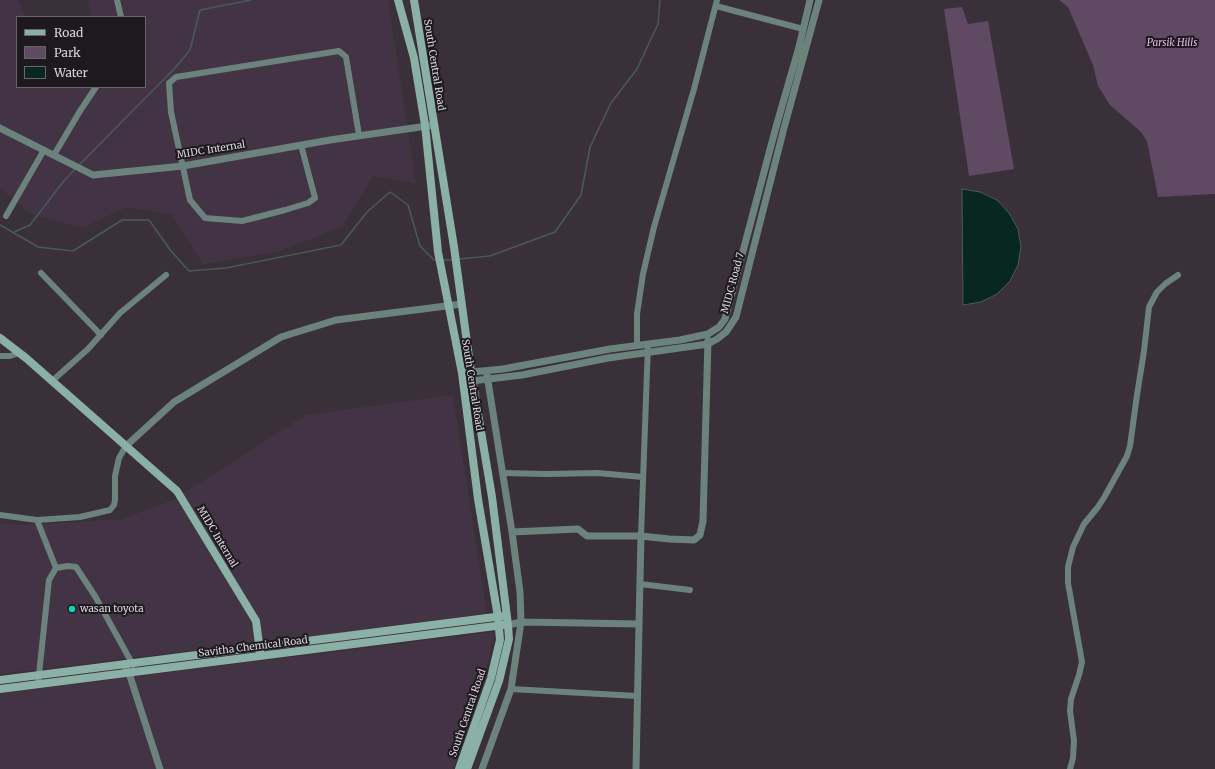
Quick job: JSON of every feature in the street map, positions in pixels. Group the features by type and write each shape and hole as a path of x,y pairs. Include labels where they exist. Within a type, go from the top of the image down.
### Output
{"main road":[{"name":"South Central Road","path":"398,0 414,58 429,125 462,304 471,372 492,497 508,625 509,639 499,681 467,769"},
{"name":"South Central Road","path":"414,0 429,125 440,260 462,373 478,499 498,617 500,640 491,678 459,769"},
{"name":"MIDC Internal","path":"0,338 52,381 177,491 256,621 261,656"},
{"name":"Savitha Chemical Road","path":"0,689 39,680 128,664 507,616"},
{"name":"Savitha Chemical Road","path":"0,680 39,680 133,672 508,625"}],"street":[{"path":"117,0 121,16"},
{"name":"MIDC Road 7","path":"463,382 522,375 608,358 708,344 726,332 736,317 810,0"},
{"name":"MIDC Road 7","path":"462,373 503,369 610,349 680,340 708,334 719,327 725,319 780,128 819,0"},
{"path":"637,346 637,314 652,235 717,3 803,29"},
{"path":"301,145 314,198 308,203 242,221 205,218 190,200 171,105 169,83 176,77 339,52 346,57 359,135"},
{"path":"54,155 95,88"},
{"name":"MIDC Internal","path":"0,128 93,175 183,166 359,135 429,125"},
{"path":"6,216 44,150"},
{"path":"41,273 100,335"},
{"path":"52,381 88,349 120,313 166,275"},
{"path":"1070,769 1073,758 1074,741 1070,711 1071,699 1082,662 1068,583 1068,567 1073,547 1084,524 1105,496 1127,456 1130,446 1149,307 1157,292 1178,275"},
{"path":"736,282 743,285"},
{"path":"0,515 37,520 80,517 110,510 114,506 115,476 119,458 126,446 174,402 281,337 336,320 462,304"},
{"path":"512,532 578,530 587,536 641,536 694,540 700,535 703,521 708,334"},
{"path":"636,769 636,696 648,344"},
{"path":"0,356 10,356 19,353"},
{"path":"482,769 511,689 521,622 520,592 512,532 486,370"},
{"path":"503,472 547,474 597,473 644,477"},
{"path":"37,520 56,568"},
{"path":"56,568 68,566 76,567 95,596 133,672 160,769"},
{"path":"39,680 49,580 56,568"},
{"path":"640,584 690,590"},
{"path":"508,625 521,622 639,624"},
{"path":"511,689 636,696"}],"shaded area":[{"path":"0,0 19,0 25,16 16,16 15,23 16,88 146,88 146,16 91,16 88,0 388,0 416,183 373,176 342,227 280,251 203,264 171,214 127,207 83,228 31,214 0,188"},
{"path":"453,395 487,615 0,674 0,523 24,525 122,519 173,500 306,415"},
{"path":"495,632 484,678 453,769 0,769 0,693"}],"green space":[{"name":"Parsik Hills","path":"1059,0 1215,0 1215,194 1158,197 1147,141 1140,131 1110,105 1098,86 1093,65 1068,7"},
{"path":"962,7 968,24 988,21 1014,169 969,176 944,9"}],"water":[{"path":"962,189 980,192 997,200 1009,213 1018,229 1021,247 1018,265 1010,281 997,294 981,302 963,305"}],"waterway":[{"path":"79,165 175,68 190,50 200,10 251,0"},
{"path":"459,259 490,256 555,232 581,195 590,147 611,103 637,69 658,24 660,0"},
{"path":"14,232 30,225 63,182 75,169"},
{"path":"0,225 38,247 73,251 122,220 149,220 171,251 189,271 226,268 341,245 367,212 390,192 408,205 420,246 434,260 437,260"},
{"path":"443,260 453,260"}],"place":[{"name":"wasan toyota","path":"72,609"}]}
